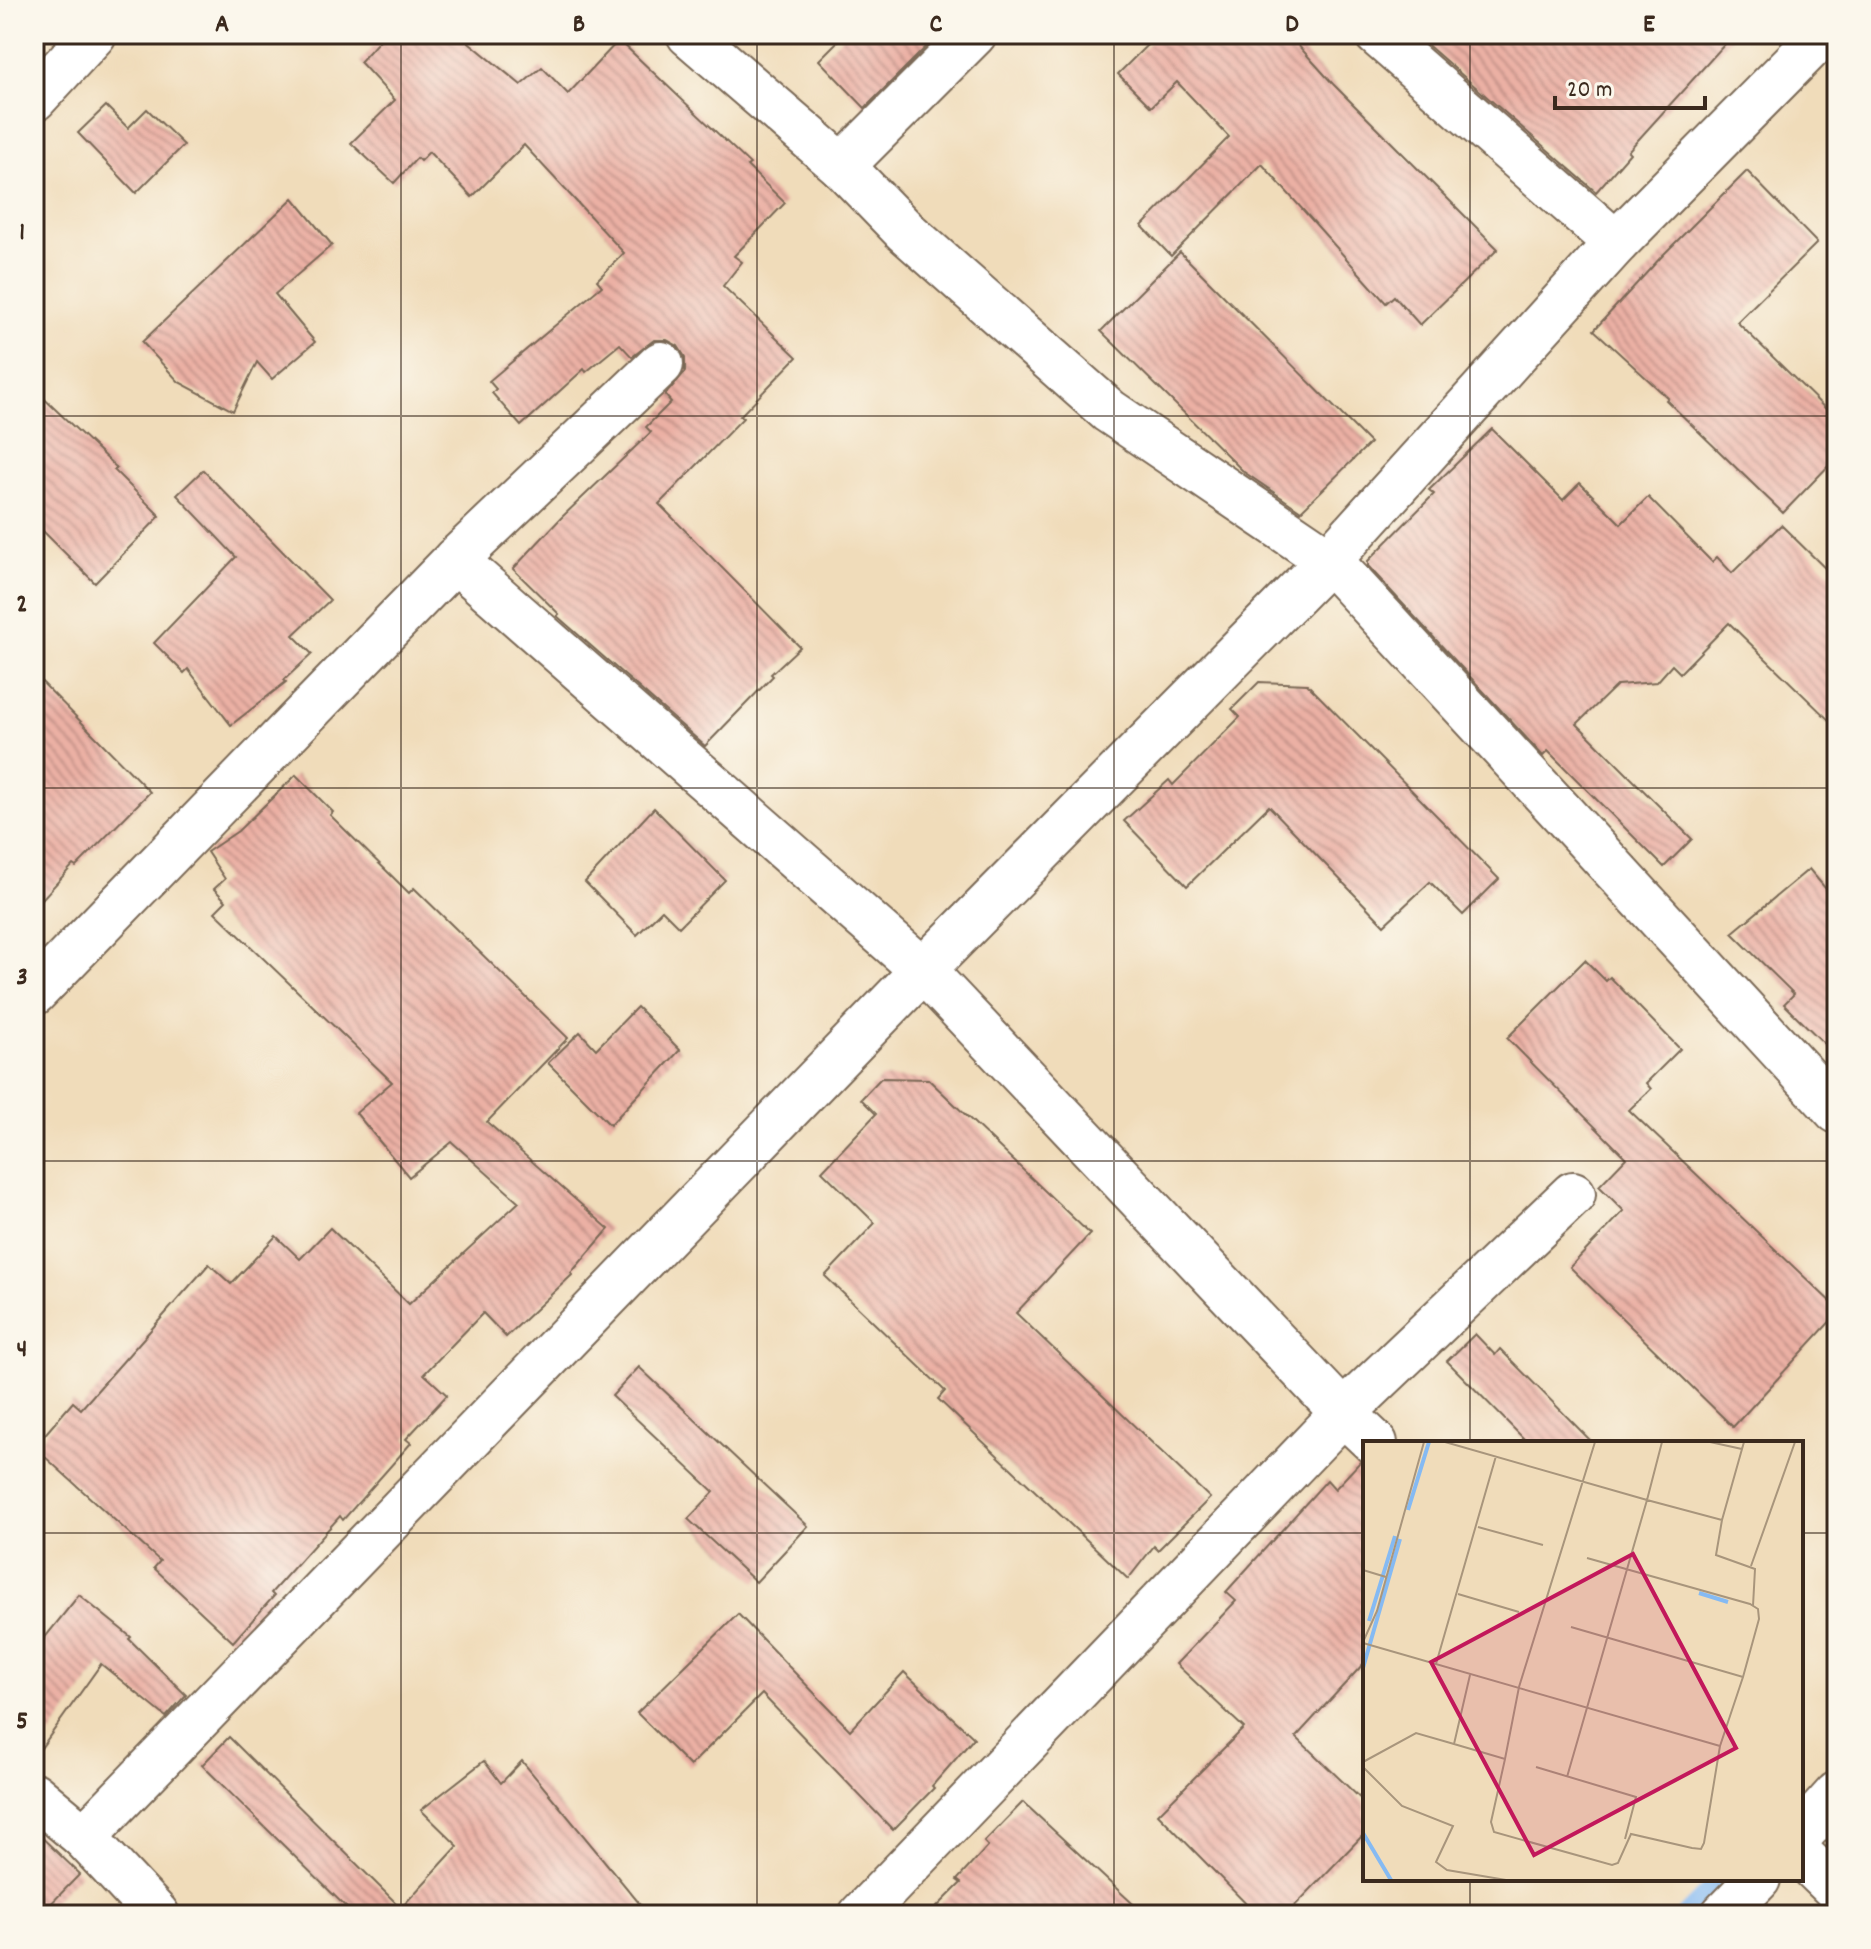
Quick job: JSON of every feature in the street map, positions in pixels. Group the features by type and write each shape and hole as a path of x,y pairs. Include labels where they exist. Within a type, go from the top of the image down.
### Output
{"street":[{"path":"34,99 94,34"},
{"path":"689,34 842,166 928,252 1109,411 1329,560 1837,1111"},
{"path":"842,166 974,34"},
{"path":"1377,34 1616,243"},
{"path":"84,1837 923,970 1329,560 1616,243 1823,34"},
{"path":"34,993 455,560 661,364"},
{"path":"455,560 923,970 1373,1441"},
{"path":"861,1915 1343,1413 1573,1194"},
{"path":"1803,1832 1837,1794"},
{"path":"34,1795 84,1837 157,1915"},
{"path":"1803,1857 1837,1890"},
{"path":"1723,1915 1756,1881"}],"building":[{"path":"385,34 459,34 521,85 542,67 568,94 619,40 750,164 747,166 785,203 734,256 742,262 723,286 797,357 659,504 800,647 705,746 557,616 559,614 513,569 651,432 646,427 671,402 665,395 685,372 685,357 678,346 667,340 654,340 632,357 620,344 586,372 584,369 521,426 492,393 496,389 489,381 602,286 597,280 624,253 524,145 472,197 429,152 420,161 417,158 394,183 351,143 395,100 360,62"},
{"path":"845,34 939,34 865,108 819,60"},
{"path":"1158,34 1288,34 1333,84 1498,249 1420,325 1394,296 1386,303 1262,164 1171,256 1142,226 1229,137 1177,82 1151,107 1118,74"},
{"path":"1415,34 1734,34 1628,151 1630,153 1596,192"},
{"path":"106,106 128,128 147,109 184,145 136,193 78,133"},
{"path":"1747,171 1817,243 1737,322 1837,420 1837,457 1783,513 1666,400 1668,398 1594,330"},
{"path":"293,198 332,245 275,294 315,342 272,379 257,362 233,411 179,382 142,342"},
{"path":"1180,252 1370,443 1301,511 1244,472 1101,331"},
{"path":"34,389 117,468 114,470 160,516 95,583 34,522"},
{"path":"1492,429 1563,500 1580,483 1621,524 1648,497 1712,562 1717,557 1732,573 1781,525 1837,580 1837,728 1729,623 1680,673 1672,665 1657,682 1617,685 1577,724 1692,839 1664,867 1548,751 1543,756 1368,566 1368,561 1434,494 1429,490"},
{"path":"203,470 330,600 293,635 312,654 284,680 286,682 231,725 188,669 184,673 154,643 236,557 177,495"},
{"path":"34,674 150,792 76,867 73,865 34,908"},
{"path":"1259,682 1307,684 1499,879 1463,915 1430,882 1384,925 1269,806 1187,886 1124,821 1169,780 1173,785 1240,717 1232,709"},
{"path":"296,775 333,812 330,815 409,893 414,888 568,1038 487,1122 609,1229 572,1275 506,1337 483,1313 424,1374 447,1395 406,1439 411,1443 343,1520 340,1516 271,1593 274,1596 233,1642 154,1568 160,1561 34,1447 73,1402 81,1409 209,1264 231,1284 276,1236 300,1259 330,1228 409,1304 519,1202 452,1142 409,1177 356,1113 392,1082 215,912 226,901 214,889 225,879 207,852 238,831"},
{"path":"654,808 725,880 679,927 662,910 637,935 585,882"},
{"path":"1809,869 1837,902 1837,1056 1784,1004 1794,994 1732,933"},
{"path":"1585,960 1606,981 1610,977 1680,1049 1646,1083 1651,1089 1629,1110 1837,1308 1837,1314 1733,1427 1570,1267 1624,1211 1599,1186 1626,1158 1507,1038"},
{"path":"637,1007 680,1050 610,1125 548,1063 580,1032 596,1049"},
{"path":"881,1078 928,1079 1090,1234 1016,1313 1210,1498 1158,1550 1154,1546 1128,1579 938,1399 945,1391 825,1276 875,1223 822,1171 876,1114 861,1099"},
{"path":"1475,1334 1495,1355 1500,1349 1591,1441 1526,1441 1447,1361"},
{"path":"639,1367 808,1526 756,1582 688,1519 714,1492 612,1396"},
{"path":"1360,1462 1363,1464 1363,1664 1296,1737 1363,1801 1363,1835 1286,1915 1257,1915 1158,1814 1244,1728 1176,1664 1236,1601 1226,1592 1327,1480 1335,1489"},
{"path":"79,1595 131,1637 129,1639 186,1695 166,1717 101,1664 34,1758 34,1651"},
{"path":"738,1614 850,1730 904,1672 974,1738 932,1786 934,1788 893,1830 762,1694 690,1766 637,1713"},
{"path":"229,1737 401,1908 458,1846 421,1810 484,1761 501,1783 522,1761 649,1915 354,1915 202,1765"},
{"path":"1023,1802 1145,1915 929,1915 961,1883 957,1880 988,1846 984,1842"},
{"path":"34,1830 80,1874 40,1915 34,1915"}],"waterway":[{"path":"1682,1915 1716,1881"}]}
